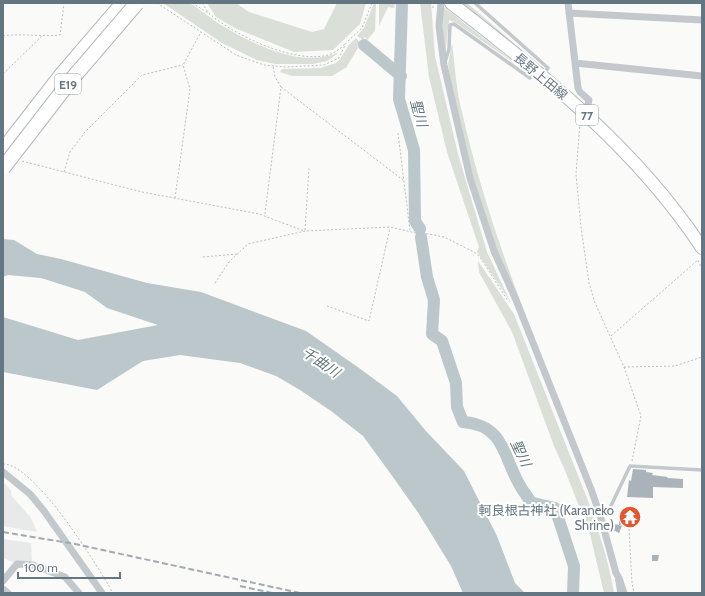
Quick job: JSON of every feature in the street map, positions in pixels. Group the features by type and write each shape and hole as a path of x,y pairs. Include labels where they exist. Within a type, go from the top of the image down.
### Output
{"highway":[{"name":"E19","path":"3,150 53,85 123,3"},
{"name":"E19","path":"3,168 66,86 137,3"}],"main road":[{"name":"長野上田線","path":"451,3 539,73 606,133 636,164 675,210 701,244"}],"street":[{"path":"440,3 439,26 444,65 470,178 494,251 519,309 600,515 616,573 624,593"},
{"path":"568,3 578,88 580,92 589,100 587,108 583,112"},
{"path":"569,13 702,20"},
{"path":"575,63 702,76"},
{"path":"3,472 30,494 44,511 102,593"},
{"path":"3,581 17,564 33,565 65,577 79,593"},
{"path":"3,589 8,593"}],"lane":[{"path":"444,65 449,49 450,25 454,24 530,78 548,68 475,3"},
{"path":"600,515 608,512 630,466 702,470"},
{"path":"616,573 619,593"}],"path":[{"path":"3,36 13,34 43,36 60,35 64,3"},
{"path":"157,3 202,31 236,55 264,65 286,67 324,65 339,58 347,41"},
{"path":"192,3 243,36 288,53 310,56 328,54 337,51 362,28 372,3"},
{"path":"202,3 210,14"},
{"path":"175,198 190,89 183,65 202,31"},
{"path":"3,74 43,36"},
{"path":"64,172 70,152 85,132 142,75 183,65"},
{"path":"272,66 275,77 281,87 403,180"},
{"path":"264,216 281,87"},
{"path":"583,112 580,118 576,174 581,227 589,283 595,303 624,367 641,416 630,466"},
{"path":"398,133 410,232"},
{"path":"16,160 142,192 264,216 305,231"},
{"path":"305,231 309,168"},
{"path":"215,283 228,262 248,244 305,231 390,227 410,232 444,237 474,252 480,257 513,310 516,311 519,309"},
{"path":"327,306 369,321 390,227"},
{"path":"203,257 237,254"},
{"path":"610,336 698,260 702,270"},
{"path":"624,367 675,366 702,357"},
{"path":"3,464 9,464 31,478 72,528 113,593"},
{"path":"629,529 632,583 634,593"}],"shaded area":[{"path":"182,2 191,4 216,22 243,38 274,51 306,58 337,54 327,61 313,64 275,64 257,60 222,43 163,3"},
{"path":"207,3 236,3 249,12 312,32 324,29 337,3 366,3 360,24 333,50 294,52 235,28 216,17"},
{"path":"374,3 376,3 375,31 367,40 365,37 363,40 357,36 364,28"},
{"path":"379,3 395,3 394,8 388,7 379,26"},
{"path":"420,3 431,3 435,56 458,154 487,252 511,303 477,252 479,247 447,152 429,77"},
{"path":"461,3 467,3 530,57"},
{"path":"444,7 520,67 455,22 449,20 445,57 441,11"},
{"path":"356,38 360,43 357,46 358,48 347,67 332,76 292,76 280,72 282,69 320,68 336,63"},
{"path":"452,43 460,104 476,169 512,280 533,335 498,254 477,192 459,125 448,65"},
{"path":"478,261 514,314 587,498 606,557 614,593 604,593 590,534 554,446 512,332 479,272"},
{"path":"3,482 11,490 11,495 31,518 37,532 3,526"},
{"path":"3,539 31,543 32,562 13,562 3,558"}],"water":[{"name":"千曲川","path":"3,239 14,240 37,254 61,259 147,283 201,292 306,331 397,396 425,430 464,471 497,536 515,583 525,593 463,593 451,566 419,514 363,436 331,411 276,376 240,363 180,355 143,361 97,390 3,372 3,317 78,340 158,325 107,308 85,292 41,278 8,275 3,277"}],"building":[{"path":"633,469 646,470 646,472 653,473 652,475 668,477 667,478 683,479 683,488 653,487 653,498 627,497 629,480 631,481"},
{"name":"軻良根古神社 (Karaneko Shrine)","path":"624,508 632,508 632,516 636,516 636,526 619,525 619,518 624,518"},
{"path":"615,524 622,526 619,533 613,530"},
{"path":"652,555 659,555 658,561 652,561"}],"waterway":[{"name":"聖川","path":"402,3 399,99 414,150 415,221 420,229"},
{"path":"364,45 401,76"},
{"name":"聖川","path":"421,237 427,277 434,300 432,334 442,341 456,383 457,407 463,422 478,425 489,430 497,438 517,481 531,502 555,508 574,566 573,593"}],"railway":[{"path":"3,532 75,544 300,593"},
{"path":"240,586 272,593"}],"place":[{"name":"軻良根古神社 (Karaneko Shrine)","path":"630,517"}]}
